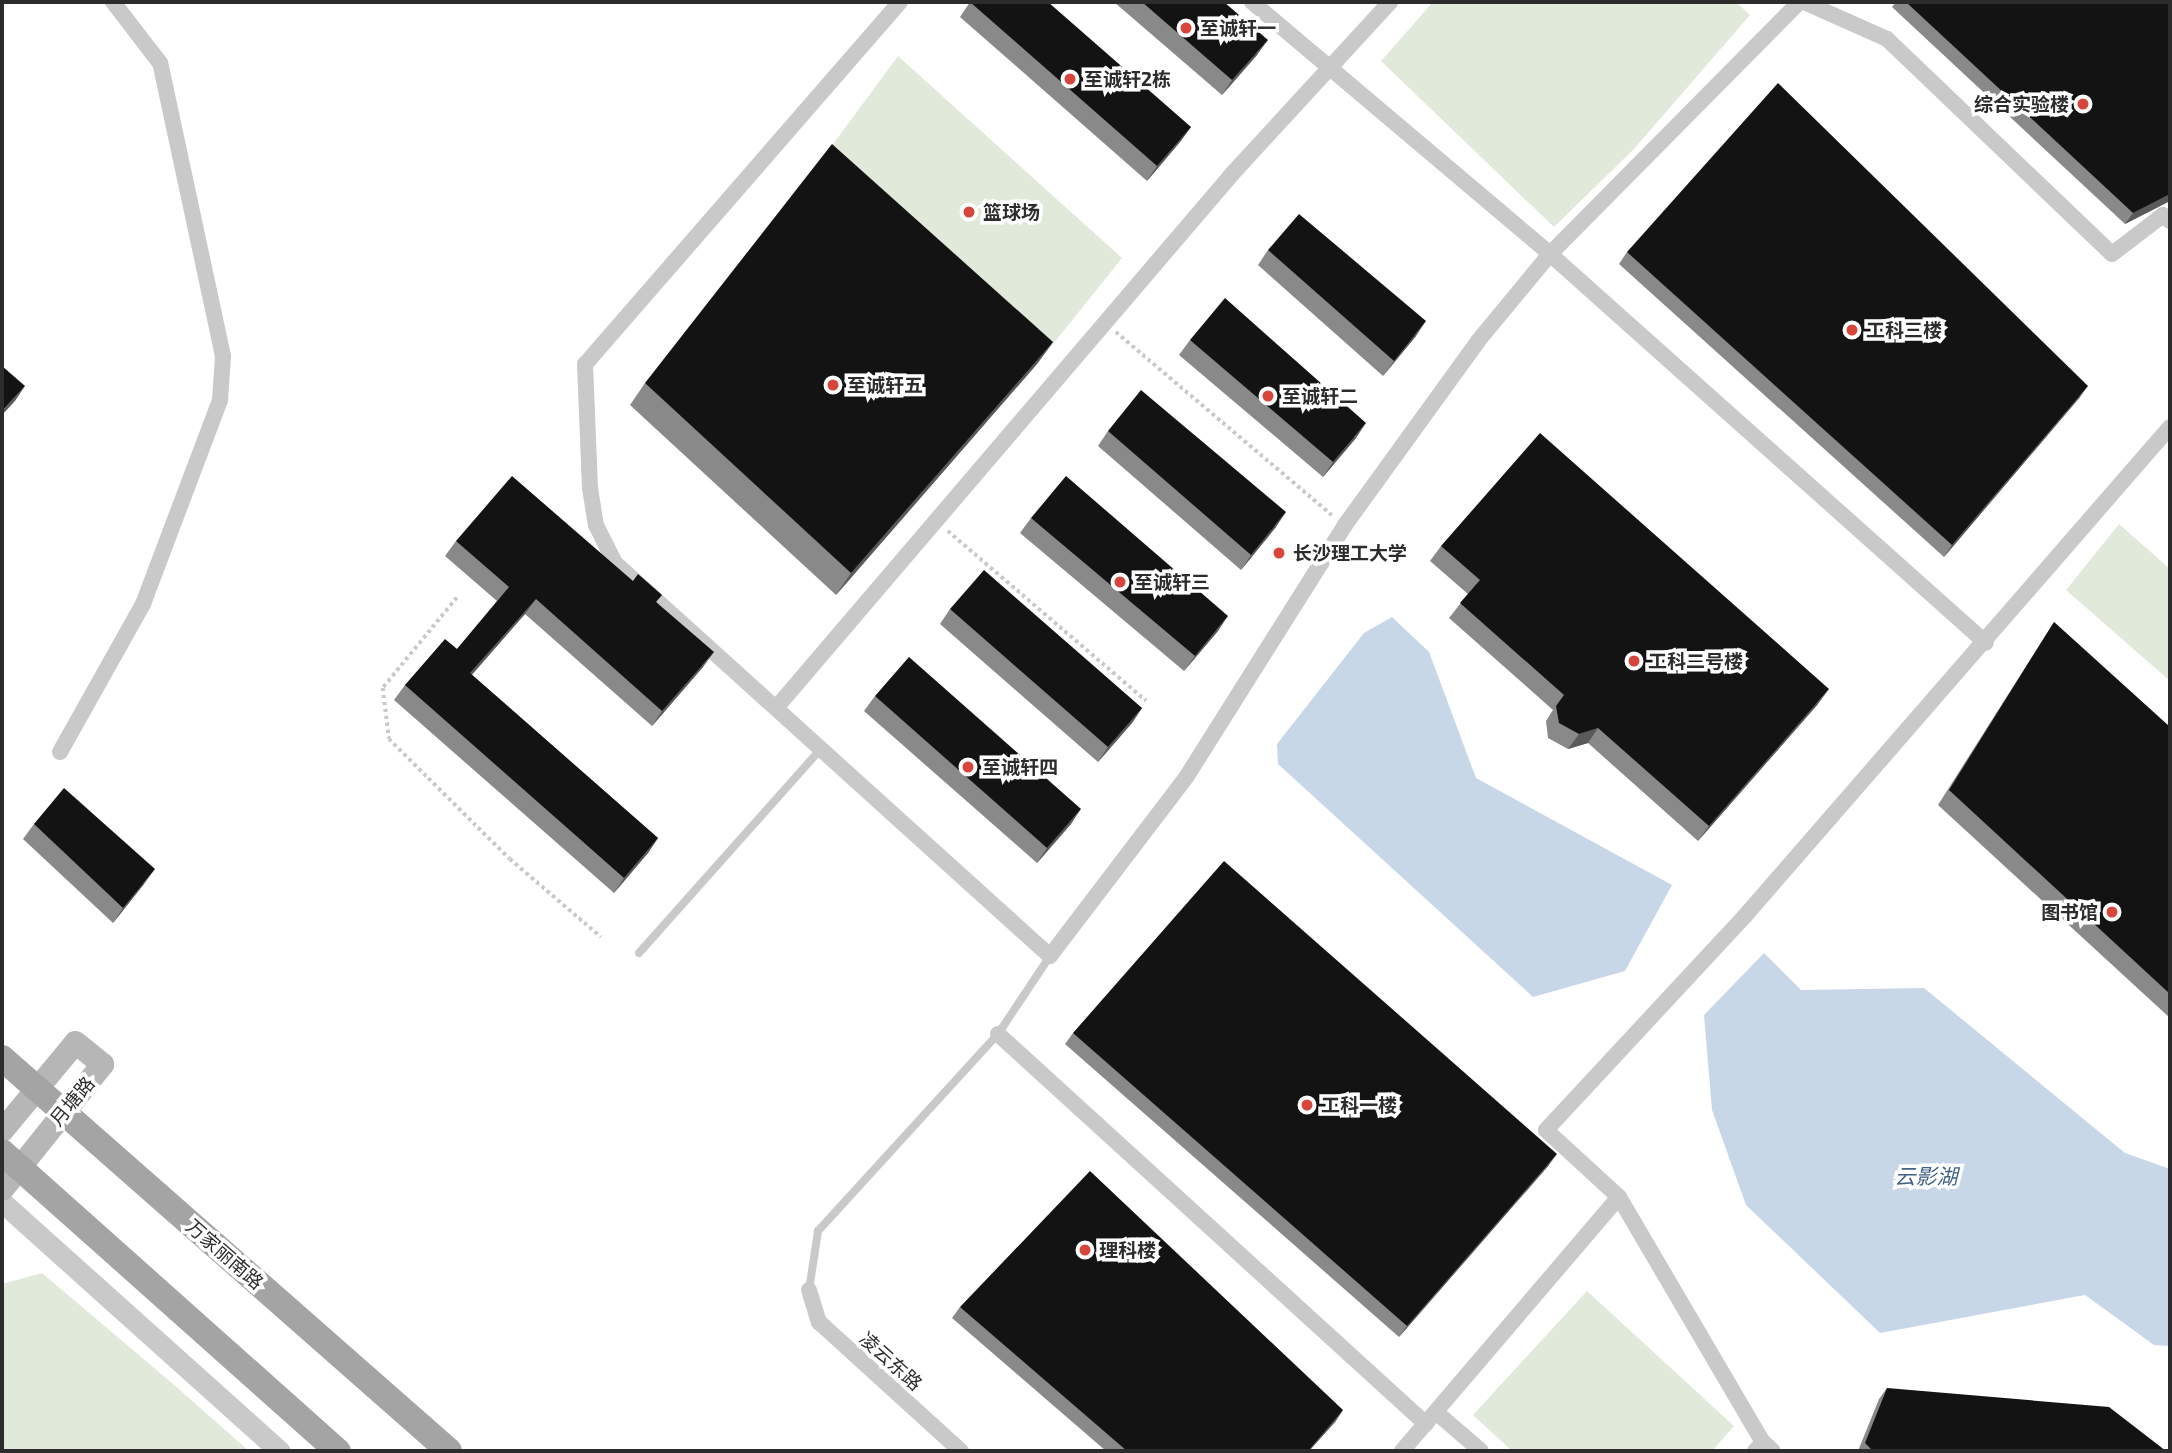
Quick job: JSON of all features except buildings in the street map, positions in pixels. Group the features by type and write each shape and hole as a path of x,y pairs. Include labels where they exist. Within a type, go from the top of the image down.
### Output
{"main road":[{"name":"月塘路","path":"2,1130 75,1042 102,1064 62,1111 10,1160 2,1189"},
{"name":"万家丽南路","path":"2,1058 449,1451"},
{"path":"10,1160 338,1451"}],"street":[{"path":"60,752 143,604 221,389 223,356 201,233 160,63 113,2"},
{"path":"900,2 585,364 590,488 596,525 615,563 1050,956 1187,776 1345,525 1478,341 1550,254 1801,2 1887,39 2112,254 2163,215 2170,221"},
{"path":"1252,2 1324,69 1550,254 1986,643"},
{"path":"776,708 939,523 1324,69 1390,2"},
{"path":"1764,1448 1619,1197 1546,1130 1986,643 2170,427"},
{"path":"998,1034 1432,1419 1481,1451"},
{"path":"1402,1451 1619,1197"},
{"path":"2,1202 279,1451"},
{"name":"凌云东路","path":"809,1290 819,1322 961,1451"}],"lane":[{"path":"639,953 821,749"},
{"path":"809,1290 818,1231 998,1034 1050,956"}],"path":[{"path":"1107,324 1345,525"},
{"path":"939,523 1146,701"},
{"path":"457,598 383,688 389,739 601,937"}],"green space":[{"path":"1433,2 1736,2 1750,15 1634,149 1554,227 1381,61"},
{"name":"篮球场","path":"898,56 1122,258 1037,364 817,166"},
{"path":"2119,524 2170,569 2170,681 2066,590"},
{"path":"42,1273 249,1451 2,1451 2,1284"},
{"path":"1587,1291 1734,1426 1712,1451 1512,1451 1473,1415"}],"water":[{"path":"1392,617 1429,652 1476,778 1672,885 1625,971 1533,997 1278,764 1277,744 1364,633"},
{"name":"云影湖","path":"1764,953 1801,990 1924,988 2125,1153 2170,1169 2170,1346 2154,1345 2085,1295 1880,1333 1746,1205 1712,1110 1704,1015"}],"place":[{"name":"至诚轩一","path":"1186,28"},
{"name":"至诚轩2栋","path":"1070,79"},
{"name":"综合实验楼","path":"2083,104"},
{"name":"篮球场","path":"969,212"},
{"name":"工科三楼","path":"1852,330"},
{"name":"至诚轩五","path":"833,385"},
{"name":"至诚轩二","path":"1268,396"},
{"name":"长沙理工大学","path":"1279,553"},
{"name":"至诚轩三","path":"1120,582"},
{"name":"工科二号楼","path":"1634,661"},
{"name":"至诚轩四","path":"968,767"},
{"name":"图书馆","path":"2112,912"},
{"name":"工科一楼","path":"1307,1105"},
{"name":"理科楼","path":"1085,1250"}]}
